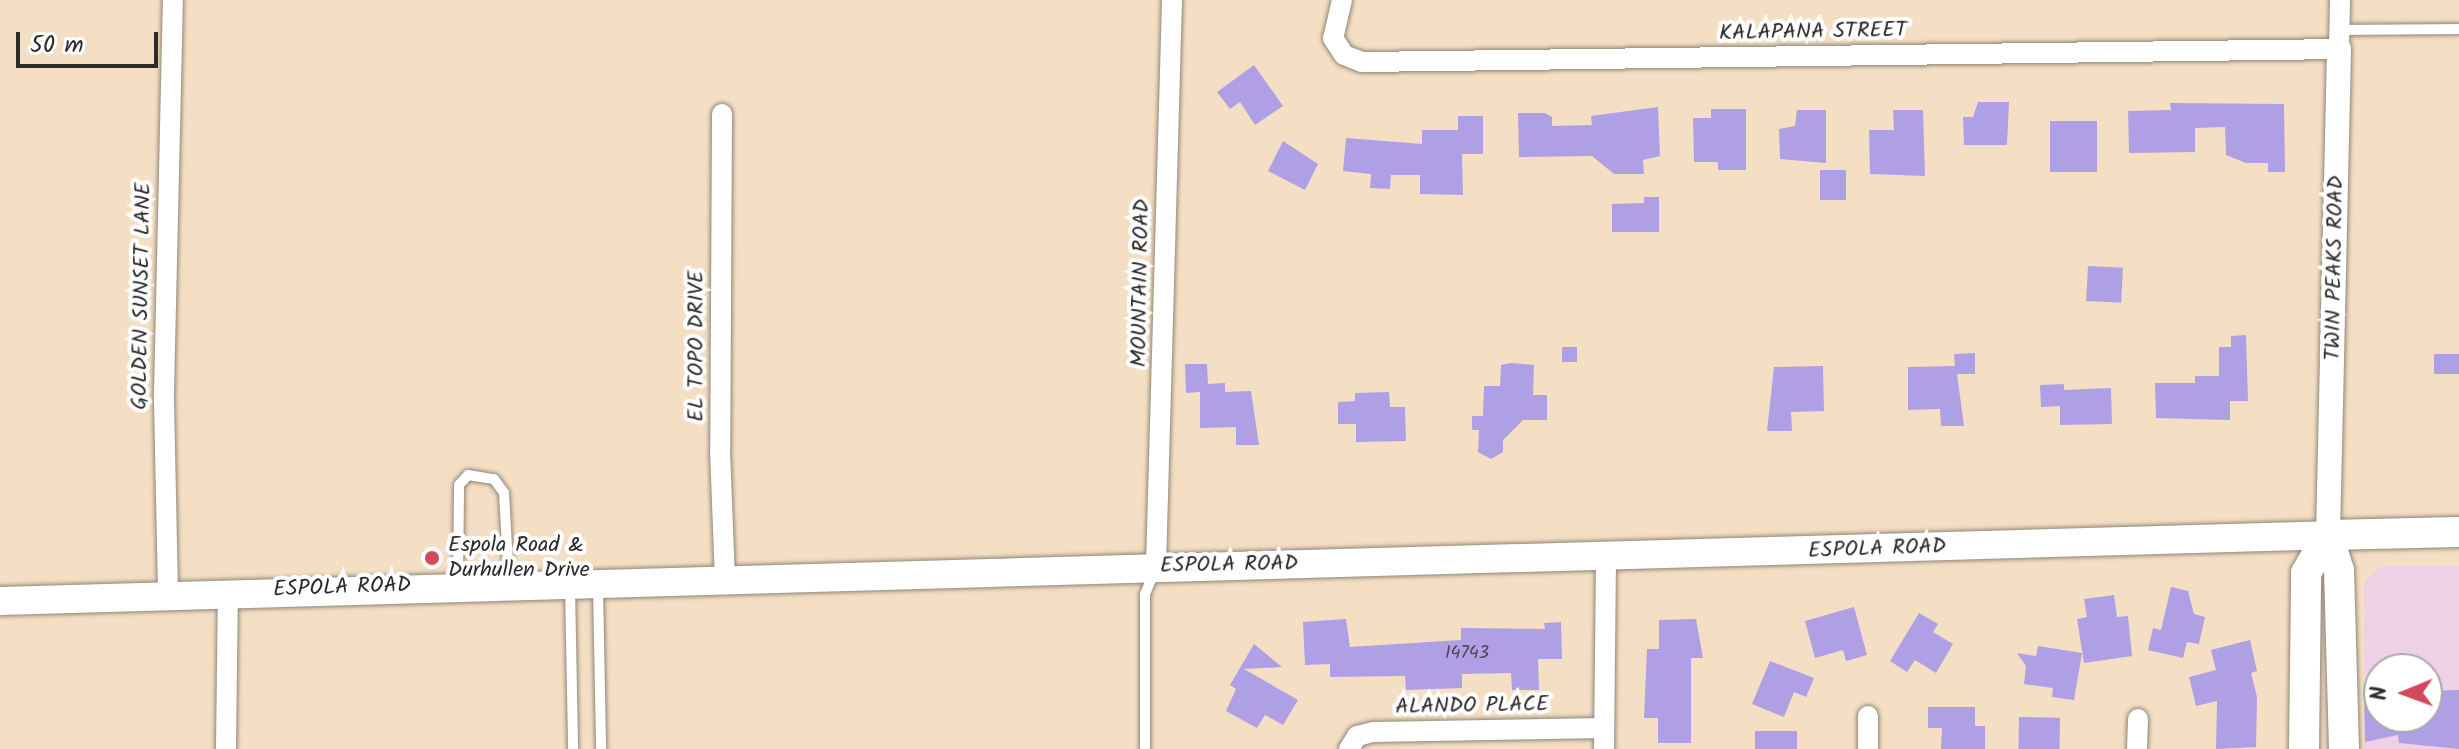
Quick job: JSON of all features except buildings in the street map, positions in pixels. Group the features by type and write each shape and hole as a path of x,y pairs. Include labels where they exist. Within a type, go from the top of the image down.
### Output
{"main road":[{"name":"ESPOLA ROAD","path":"0,601 168,592 1606,557 2459,532"},
{"name":"TWIN PEAKS ROAD","path":"2304,749 2306,573 2328,535"},
{"name":"TWIN PEAKS ROAD","path":"2328,535 2339,570 2344,749"}],"street":[{"name":"GOLDEN SUNSET LANE","path":"168,592 164,393 173,0"},
{"name":"MOUNTAIN ROAD","path":"1156,566 1172,0"},
{"name":"TWIN PEAKS ROAD","path":"2328,535 2340,0"},
{"name":"KALAPANA STREET","path":"1342,3 1333,22 1333,38 1344,55 1362,62 2339,39"},
{"name":"EL TOPO DRIVE","path":"722,114 720,450 725,578"},
{"path":"1604,749 1606,557"},
{"path":"226,749 228,591"},
{"path":"1868,716 1868,749"},
{"path":"2137,749 2138,719"},
{"name":"ALANDO PLACE","path":"1349,749 1357,736 1373,732 1604,728"}],"lane":[{"path":"2339,39 2459,29"},
{"path":"458,585 459,485 468,475 494,479 504,493 509,583"},
{"path":"1145,749 1145,594 1156,566"},
{"path":"573,749 584,581"},
{"path":"584,581 601,749"}],"shaded area":[{"path":"2382,566 2459,566 2459,749 2365,749 2365,733 2443,733 2443,653 2364,653 2364,581"}],"place":[{"name":"Espola Road & Durhullen Drive","path":"432,558"}]}
